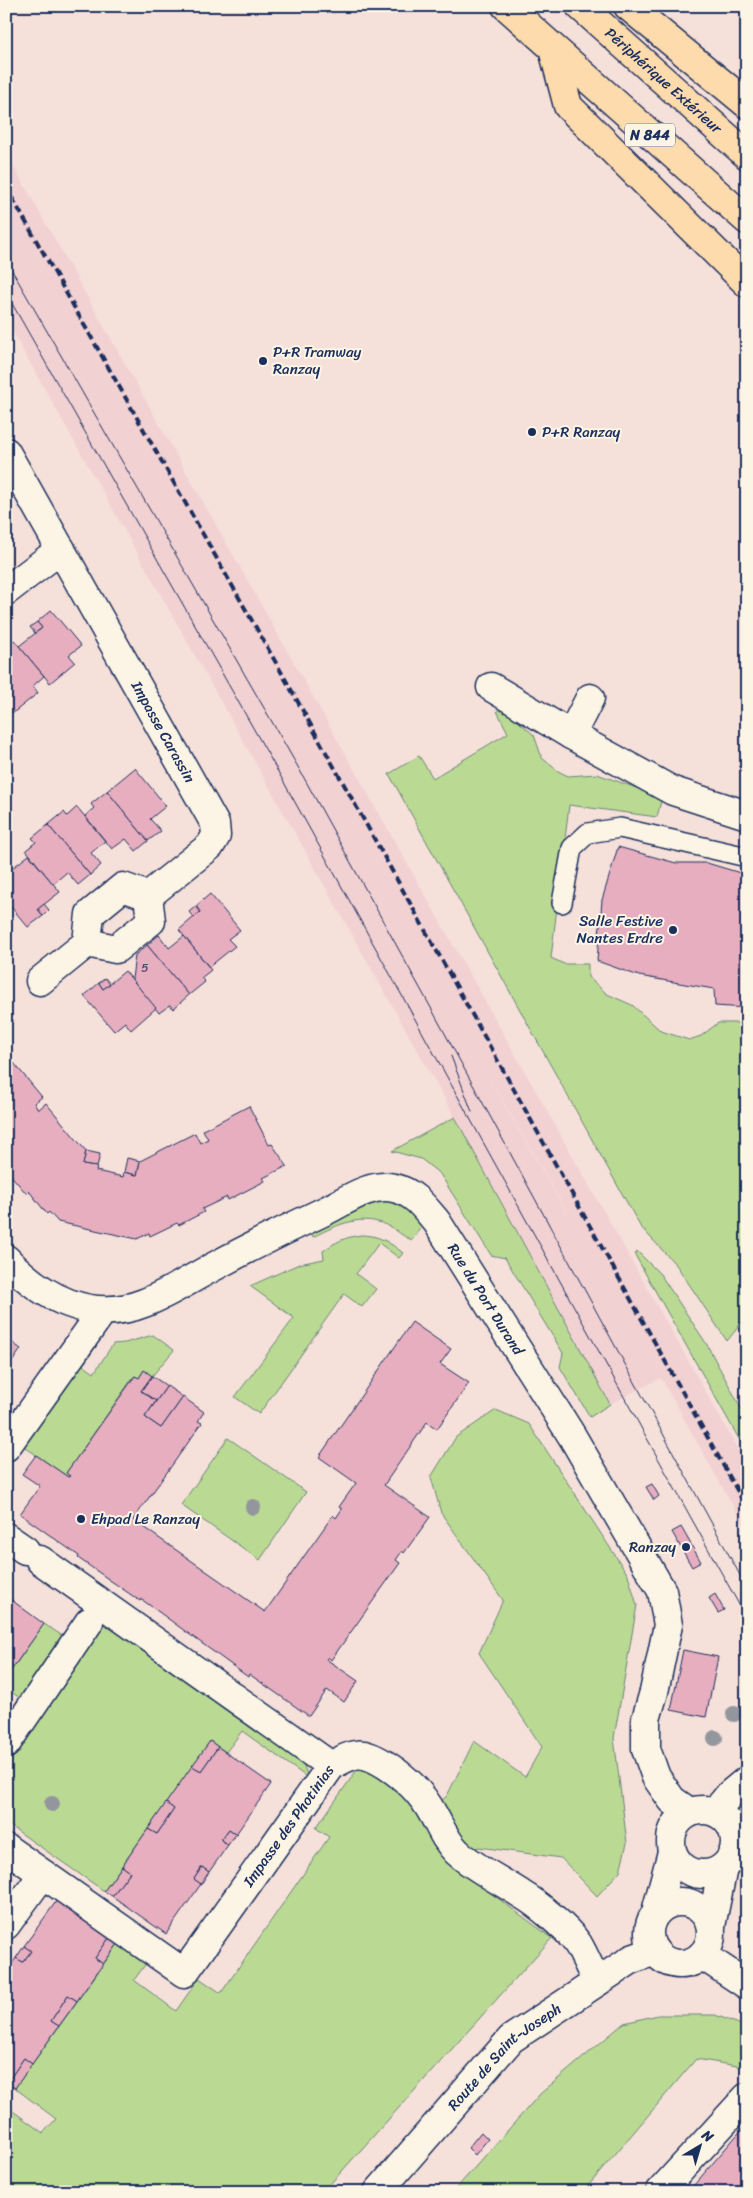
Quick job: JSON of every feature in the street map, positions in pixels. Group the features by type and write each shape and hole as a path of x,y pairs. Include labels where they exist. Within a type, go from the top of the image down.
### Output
{"highway":[{"name":"N 844","path":"506,6 747,220"},
{"name":"Périphérique Extérieur","path":"580,6 747,155"},
{"path":"628,6 747,104"},
{"path":"553,49 568,106 747,283"}],"street":[{"name":"Impasse Carassin","path":"6,452 215,824 216,836 210,846 148,896"},
{"path":"6,591 61,549"},
{"path":"491,687 571,736 673,791 747,815"},
{"path":"571,736 590,698"},
{"path":"40,980 87,943 90,914 123,888 148,896 151,921 116,949 87,943"},
{"name":"Rue du Port Durand","path":"6,1259 22,1276 50,1297 80,1308 102,1312 123,1310 145,1303 257,1243 366,1190 393,1188 415,1197 437,1222 572,1436 662,1591 668,1625 654,1692 646,1718 646,1749 656,1777 672,1800 702,1812"},
{"path":"6,1446 102,1312"},
{"path":"24,1549 331,1766"},
{"path":"6,1744 89,1622"},
{"name":"Impasse des Photinias","path":"6,1848 184,1973 331,1766 351,1754 371,1756 403,1776 420,1793 443,1836 458,1852 489,1875 536,1904 571,1936 578,1944 597,1982"},
{"path":"702,1812 729,1823 741,1836 730,1860 723,1868 708,1946 702,1955 694,1961 683,1964 672,1963 655,1951 649,1932 672,1852 672,1834 681,1818 702,1812 730,1794 747,1780"},
{"path":"672,1852 684,1868 693,1873 703,1875 723,1868"},
{"path":"6,1926 43,1874"},
{"path":"656,1912 673,1902 683,1902 701,1909 711,1926"},
{"name":"Route de Saint-Joseph","path":"378,2192 511,2039 632,1960 655,1951"},
{"path":"702,1955 747,1985"},
{"path":"660,2192 747,2097"}],"lane":[{"path":"562,902 572,848 588,833 620,828 747,857"}],"shaded area":[{"path":"6,153 747,1465 747,1531 661,1378 610,1404 455,1117 6,320","holes":["477,1057 547,1177 580,1236"]}],"green space":[{"path":"505,710 534,735 542,758 558,771 568,776 597,774 662,797 657,817 569,805 551,958 564,964 588,964 588,977 607,994 632,1005 661,1031 689,1040 701,1036 718,1023 747,1023 747,1316 727,1341 677,1266 640,1226 389,774 419,756 433,778 508,733 497,711"},
{"path":"455,1117 610,1404 590,1417 560,1367 563,1353 505,1258 491,1255 440,1174 421,1159 392,1151"},
{"path":"387,1200 400,1202 423,1224 412,1240 389,1226 369,1220 341,1224 313,1237 311,1233 365,1206"},
{"path":"361,1235 373,1236 384,1240 403,1253 399,1258 379,1243 356,1274 376,1289 362,1307 344,1294 259,1414 235,1397 294,1318 250,1286 299,1264 324,1259 323,1251 327,1248 346,1239"},
{"path":"637,1251 660,1274 706,1343 747,1419 747,1453 635,1255"},
{"path":"153,1335 174,1350 152,1376 144,1370 139,1378 134,1376 66,1473 70,1476 68,1477 22,1445 88,1345 97,1345 83,1365 94,1373 113,1344 125,1343"},
{"path":"496,1410 529,1424 628,1575 637,1605 614,1738 627,1843 620,1871 597,1896 561,1858 479,1847 447,1861 552,1938 323,2192 6,2192 6,2106 43,2133 56,2119 15,2088 121,1940 150,1958 134,1980 176,2011 199,1978 221,1993 329,1837 316,1828 359,1767 367,1768 417,1803 422,1816 447,1796 474,1741 525,1777 542,1747 479,1653 503,1600 441,1513 431,1477 456,1437"},
{"path":"228,1438 306,1492 260,1560 181,1505"},
{"path":"103,1620 302,1760 308,1778 242,1731 226,1752 210,1741 104,1891 6,1823 6,1757"},
{"path":"44,1624 66,1638 24,1701 6,1688 6,1678"},
{"path":"658,2015 715,2015 747,2027 747,2064 743,2067 696,2059 583,2192 453,2192 540,2094 624,2023"}],"building":[{"path":"51,610 81,646 69,655 75,662 50,683 19,646 42,628 37,622"},
{"path":"37,622 42,628 35,633 30,627"},
{"path":"14,640 44,676 33,686 38,693 13,713 6,706 6,647"},
{"path":"135,768 166,806 150,819 161,831 148,841 107,791"},
{"path":"107,791 148,841 136,851 126,839 112,849 85,816 94,808 91,804"},
{"path":"77,807 105,841 91,853 101,865 90,875 48,825 64,812 67,816"},
{"path":"48,825 90,875 78,885 67,872 53,884 26,850 36,842 32,838"},
{"name":"Salle Festive Nantes Erdre","path":"618,847 676,863 707,863 747,875 747,1008 715,1006 714,989 639,976 597,961 602,900"},
{"path":"29,855 60,892 38,909 43,916 28,927 6,901 6,885 10,882 6,873"},
{"path":"210,894 240,930 228,939 235,946 209,967 179,930 200,912 196,906"},
{"path":"44,904 49,910 43,916 38,909"},
{"path":"196,906 200,912 194,918 189,912"},
{"path":"159,935 169,948 184,936 211,970 201,978 205,982 189,995 147,945"},
{"path":"147,945 189,995 173,1009 170,1005 159,1013 132,979 135,955"},
{"path":"125,971 156,1008 131,1030 125,1022 114,1031 84,996 99,983 103,989"},
{"path":"105,978 110,984 103,989 99,983"},
{"path":"9,1057 42,1097 34,1103 38,1110 46,1103 86,1151 83,1165 97,1167 96,1171 123,1177 124,1172 137,1175 140,1161 195,1133 200,1143 208,1139 203,1130 249,1106 269,1145 272,1144 287,1166 263,1178 265,1181 228,1200 227,1197 202,1209 204,1212 179,1225 177,1223 150,1236 149,1233 137,1239 58,1222 49,1212 47,1214 29,1191 26,1193 8,1172 11,1170 6,1164 6,1059"},
{"path":"86,1151 100,1154 97,1167 83,1165"},
{"path":"127,1158 140,1161 137,1175 124,1172"},
{"name":"Ehpad Le Ranzay","path":"412,1322 451,1349 440,1364 469,1383 437,1429 427,1422 384,1485 430,1517 404,1553 402,1551 396,1560 400,1563 331,1660 328,1657 326,1659 358,1681 344,1702 327,1690 309,1716 249,1674 248,1677 141,1599 140,1601 78,1558 79,1556 20,1514 40,1486 22,1474 36,1455 68,1477 70,1476 66,1473 135,1376 139,1378 144,1370 152,1376 141,1391 156,1401 145,1417 161,1428 183,1397 204,1412 198,1421 202,1423 133,1520 265,1612 333,1515 336,1518 342,1509 339,1507 356,1483 319,1457"},
{"path":"6,1338 21,1349 6,1371"},
{"path":"152,1376 167,1386 156,1401 141,1391"},
{"path":"167,1386 183,1397 161,1428 145,1417"},
{"path":"652,1484 659,1496 654,1500 646,1487"},
{"name":"Ranzay","path":"681,1527 701,1562 692,1567 672,1532"},
{"path":"715,1594 724,1610 718,1613 709,1598"},
{"path":"6,1596 44,1624 9,1673 6,1671"},
{"path":"683,1650 718,1657 706,1717 671,1710"},
{"path":"210,1741 218,1747 201,1771 192,1766"},
{"path":"218,1747 271,1784 236,1834 229,1829 221,1840 228,1845 209,1872 202,1867 194,1879 201,1884 166,1934 112,1896 130,1872 122,1866 148,1829 157,1834 174,1809 166,1803 192,1766 201,1771"},
{"path":"166,1803 174,1809 157,1834 148,1829"},
{"path":"229,1829 236,1834 228,1845 221,1840"},
{"path":"122,1866 130,1872 112,1896 104,1891"},
{"path":"202,1867 209,1872 201,1884 194,1879"},
{"path":"60,1896 112,1934 95,1958 103,1964 77,2001 68,1995 51,2021 59,2026 32,2064 24,2058 7,2083 6,1972 16,1958 23,1962 31,1951 24,1946"},
{"path":"112,1934 121,1940 103,1964 95,1958"},
{"path":"24,1946 31,1951 23,1962 16,1958"},
{"path":"68,1995 77,2001 59,2026 51,2021"},
{"path":"24,2058 32,2064 15,2088 7,2083"},
{"path":"744,2127 747,2127 747,2188 743,2192 688,2192"},
{"path":"481,2132 488,2139 475,2155 468,2148"}],"tram line":[{"path":"6,260 298,767 747,1588"},
{"path":"6,293 281,777 747,1619"},
{"path":"451,1056 472,1112"}],"railway":[{"path":"6,187 288,684 747,1508"}],"place":[{"name":"P+R Tramway Ranzay","path":"263,361"},
{"name":"P+R Ranzay","path":"532,432"},
{"name":"Salle Festive Nantes Erdre","path":"673,930"},
{"name":"Ehpad Le Ranzay","path":"81,1519"},
{"name":"Ranzay","path":"686,1547"}]}
